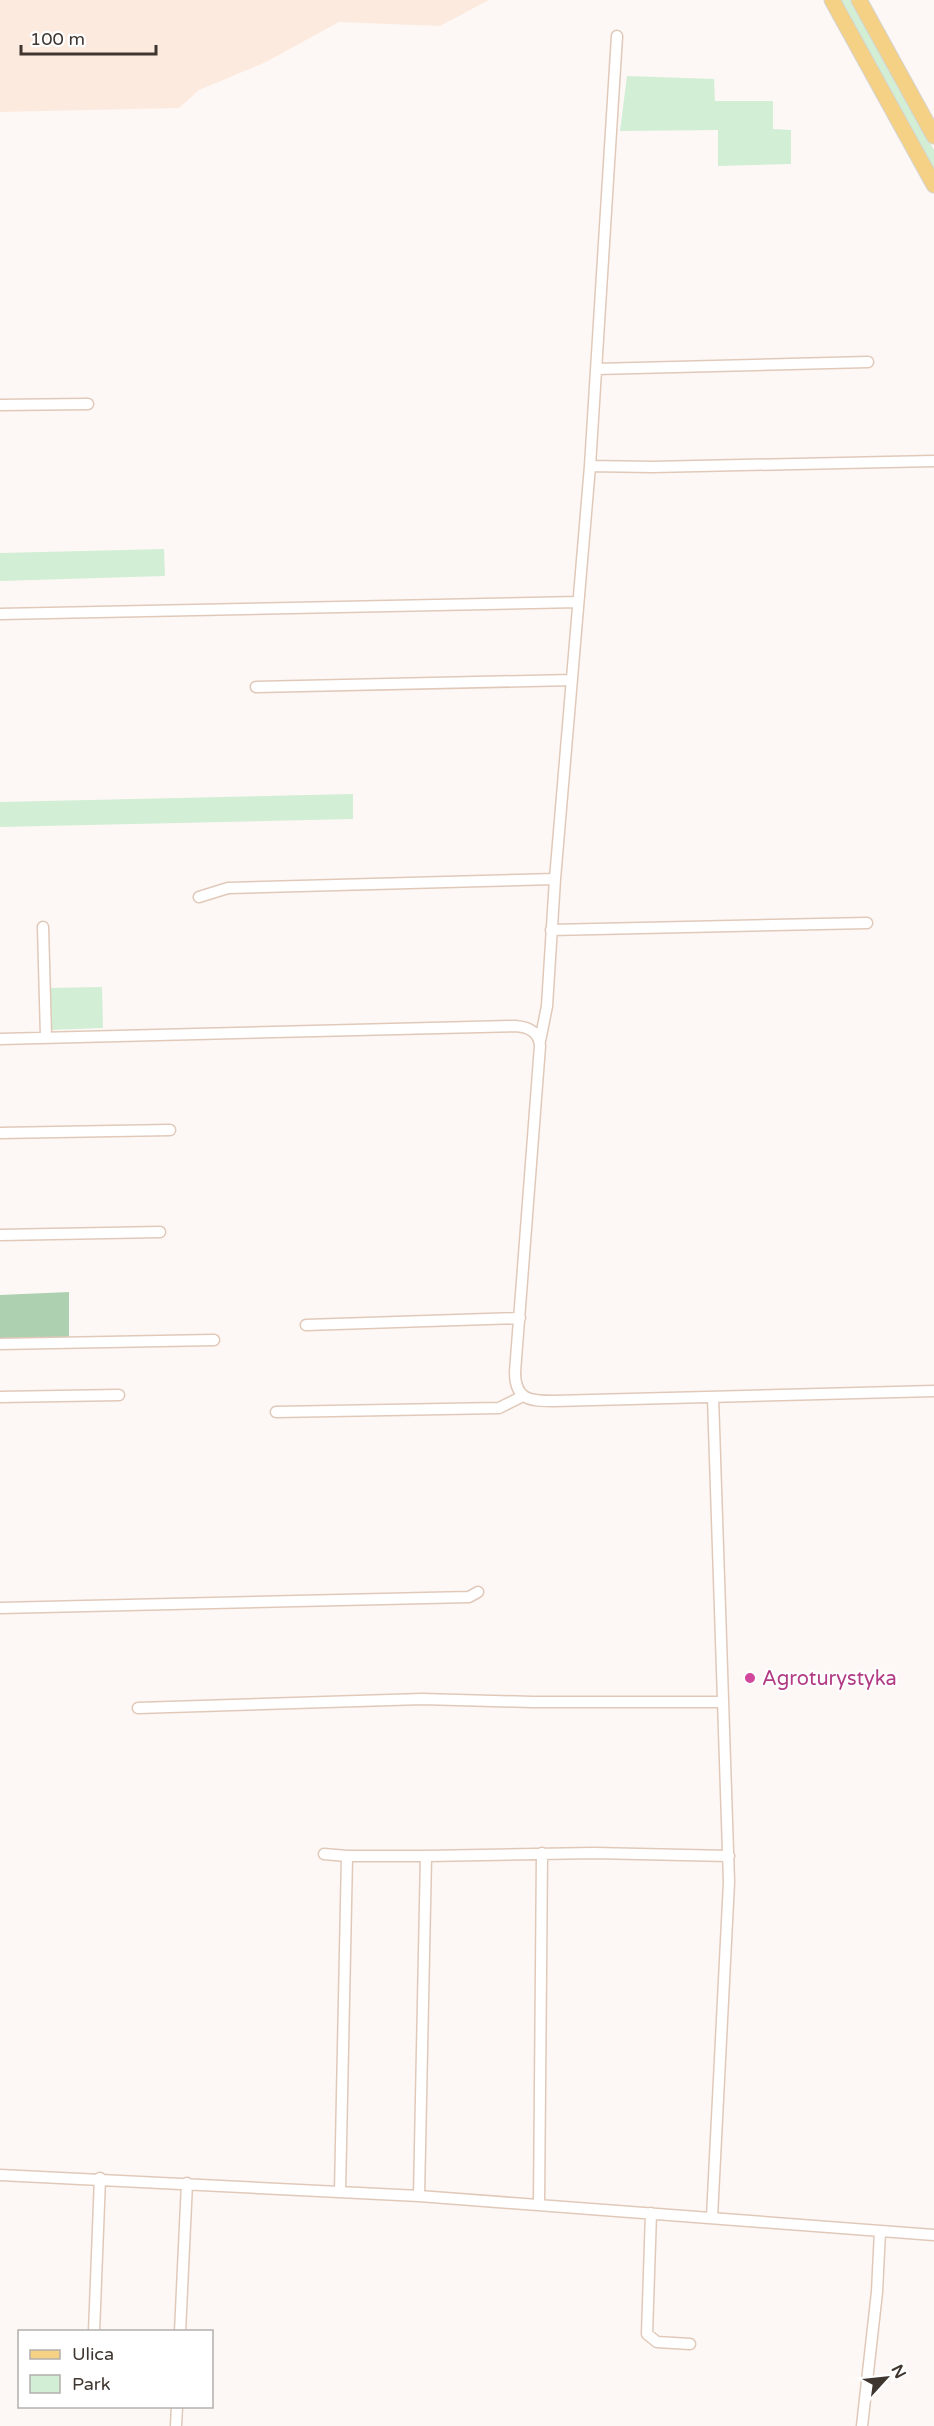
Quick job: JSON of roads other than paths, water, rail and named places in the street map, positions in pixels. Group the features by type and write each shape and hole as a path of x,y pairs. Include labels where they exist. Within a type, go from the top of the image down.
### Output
{"main road":[{"path":"832,0 934,185"},
{"path":"859,0 934,136"}],"street":[{"path":"617,36 590,466 555,879 547,1006 540,1041 515,1380 523,1396 537,1401 934,1391"},
{"path":"596,369 868,362"},
{"path":"0,405 88,404"},
{"path":"590,466 652,468 934,460"},
{"path":"0,614 578,602"},
{"path":"256,687 572,680"},
{"path":"199,897 228,888 555,879"},
{"path":"551,930 867,923"},
{"path":"43,927 46,1037"},
{"path":"0,1039 515,1026 528,1028 537,1034 540,1041"},
{"path":"0,1133 170,1130"},
{"path":"0,1235 160,1232"},
{"path":"306,1325 520,1318"},
{"path":"0,1344 214,1340"},
{"path":"0,1397 118,1395"},
{"path":"276,1412 499,1408 523,1396"},
{"path":"712,2217 729,1856 713,1396"},
{"path":"0,1608 469,1597 478,1592"},
{"path":"138,1708 422,1699 532,1702 723,1702"},
{"path":"324,1854 426,1856 542,1853 729,1856"},
{"path":"539,2205 542,1853"},
{"path":"340,2192 348,1856"},
{"path":"419,2196 426,1856"},
{"path":"0,2175 100,2178 419,2196 934,2235"},
{"path":"94,2330 100,2178"},
{"path":"180,2330 187,2183"},
{"path":"651,2213 647,2334 657,2342 690,2344"},
{"path":"862,2426 877,2292 880,2231"},
{"path":"176,2426 177,2408"}],"place":[{"name":"Agroturystyka","path":"750,1678"}]}
